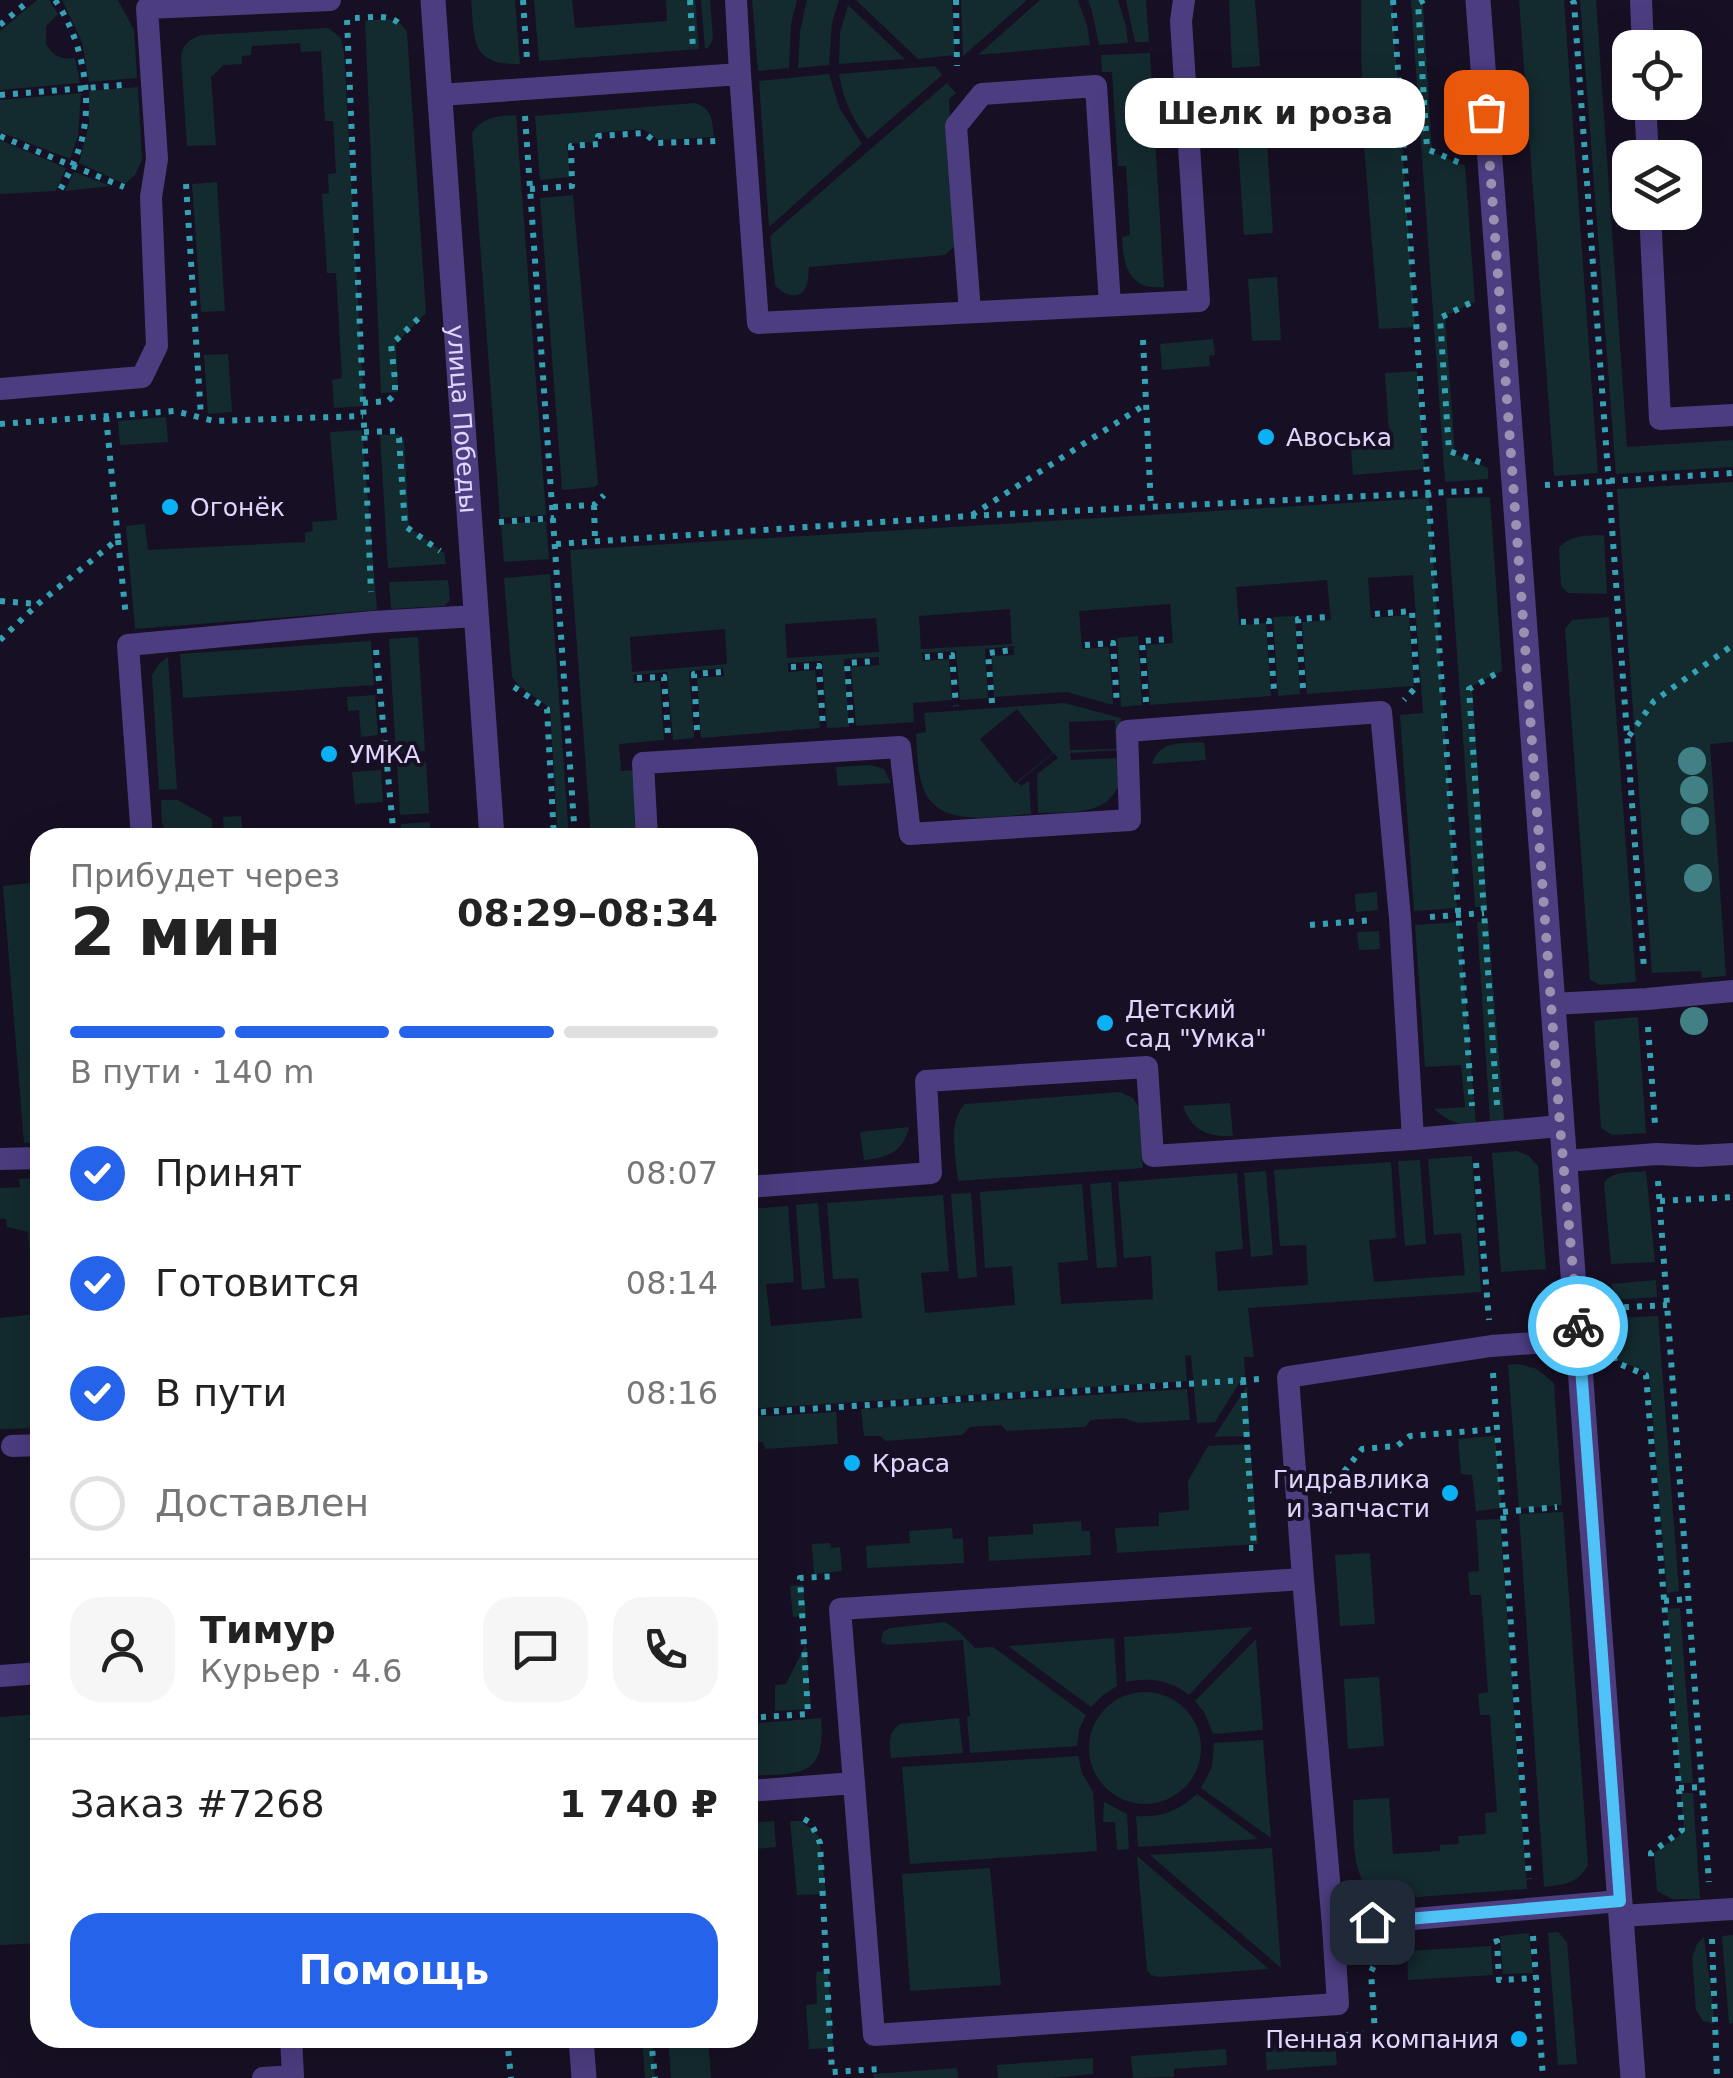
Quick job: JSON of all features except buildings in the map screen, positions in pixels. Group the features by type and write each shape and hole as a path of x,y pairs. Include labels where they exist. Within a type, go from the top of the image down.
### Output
{"street":[{"name":"улица Победы","path":"433,0 491,828"},
{"path":"1478,0 1632,2078"},
{"path":"582,2048 584,2078"}],"lane":[{"path":"736,0 758,324 1199,300 1181,21 1184,0"},
{"path":"1640,0 1642,30"},
{"path":"0,389 142,377 157,346 151,196 157,158 147,4 329,9"},
{"path":"440,96 740,74"},
{"path":"970,312 956,126 982,94 1096,86 1110,304"},
{"path":"1651,230 1660,419 1733,415"},
{"path":"141,828 128,645 476,616"},
{"path":"646,828 643,763 900,747 910,834 1130,820 1127,731 1381,712 1400,918 1413,1139"},
{"path":"1552,1004 1733,991"},
{"path":"758,1186 931,1173 926,1081 1147,1067 1153,1156 1560,1126"},
{"path":"1565,1161 1657,1154 1733,1154"},
{"path":"0,1159 30,1158"},
{"path":"1303,1578 840,1608 874,2035 1338,2004 1288,1377 1491,1346 1578,1340"},
{"path":"12,1446 30,1445"},
{"path":"0,1676 30,1674"},
{"path":"758,1790 854,1783"},
{"path":"1333,1926 1531,1908 1722,1910"},
{"path":"263,2078 294,2076 292,2048"}],"path":[{"path":"0,25 30,0"},
{"path":"55,0 77,45 85,122 81,144 60,190"},
{"path":"523,0 527,66 523,90"},
{"path":"956,0 958,66"},
{"path":"1394,0 1543,2078"},
{"path":"1424,0 1418,4 1427,149 1460,163 1461,180"},
{"path":"1572,0 1647,1000 1687,1599 1702,1787 1722,1910 1717,2078"},
{"path":"329,9 347,18 392,18 400,22 403,36"},
{"path":"347,18 373,622 393,828"},
{"path":"0,95 152,84"},
{"path":"509,112 525,112 574,828"},
{"path":"530,189 574,186 571,146 599,144 598,136 644,133 657,143 718,141"},
{"path":"0,136 151,196 187,194"},
{"path":"185,175 201,418"},
{"path":"1469,286 1470,303 1440,318 1449,451 1482,464 1486,508"},
{"path":"363,403 388,401 394,394 391,345 424,314"},
{"path":"1143,340 1151,508"},
{"path":"103,382 128,645"},
{"path":"970,516 1146,404"},
{"path":"0,424 175,410 214,422 364,416"},
{"path":"364,432 395,431 399,438 406,526 440,549 441,561"},
{"path":"556,544 970,516 1733,473"},
{"path":"553,508 594,505 604,495"},
{"path":"594,505 596,541"},
{"path":"498,538 498,522 554,518"},
{"path":"0,640 118,539"},
{"path":"0,601 38,604"},
{"path":"1374,614 1412,612 1418,686"},
{"path":"1304,700 1298,619 1328,617"},
{"path":"1241,622 1269,620 1275,702"},
{"path":"1146,711 1142,641 1170,639"},
{"path":"1085,644 1113,643 1117,712"},
{"path":"1628,737 1654,701 1733,645"},
{"path":"992,703 988,652 1012,650"},
{"path":"925,657 952,655 956,706"},
{"path":"1496,655 1498,673 1469,689 1498,1119 1508,1131"},
{"path":"852,726 848,664 876,661"},
{"path":"791,667 819,666 823,728"},
{"path":"698,738 694,674 722,672"},
{"path":"637,678 664,677 668,740"},
{"path":"510,682 547,709 553,828"},
{"path":"1660,1201 1733,1196"},
{"path":"1609,1290 1612,1326"},
{"path":"1611,1308 1668,1305"},
{"path":"1613,1344 1614,1362 1646,1375 1679,1788 1682,1830 1650,1853 1652,1870"},
{"path":"758,1412 1243,1380"},
{"path":"1318,1505 1362,1449 1397,1446 1410,1436 1497,1429"},
{"path":"1503,1512 1558,1507"},
{"path":"1664,1600 1687,1599"},
{"path":"1679,1788 1702,1787"},
{"path":"508,2048 511,2078"},
{"path":"652,2048 654,2078"}],"green space":[{"path":"37,0 49,0 58,14 46,26 46,44 58,56 75,58 80,83 0,90 0,31"},
{"path":"62,0 118,0 134,30 137,78 89,82 82,42"},
{"path":"471,0 515,0 520,64 492,60 478,48"},
{"path":"534,0 572,0 575,28 667,21 666,0 695,0 699,49 539,61"},
{"path":"701,0 710,0 713,39 708,48 705,48"},
{"path":"752,0 797,0 791,24 789,68 758,71"},
{"path":"807,0 839,0 832,23 829,65 798,68"},
{"path":"856,0 952,0 955,55 918,59"},
{"path":"961,0 1027,0 963,56"},
{"path":"1040,0 1078,0 1090,45 978,55"},
{"path":"1088,0 1118,0 1128,43 1099,45"},
{"path":"1126,0 1146,0 1149,42 1135,42"},
{"path":"1229,0 1255,0 1260,66 1232,68"},
{"path":"1361,0 1392,0 1415,327 1379,329 1362,122"},
{"path":"1411,0 1427,0 1423,3 1432,152 1465,166 1475,302 1445,316 1455,454 1488,468 1488,479 1445,482"},
{"path":"1519,0 1564,0 1598,473 1554,476"},
{"path":"1580,0 1596,0 1627,447 1733,440 1733,467 1616,474"},
{"path":"848,5 905,59 839,64 840,33"},
{"path":"365,21 398,22 407,32 426,313 396,343 398,392 381,393"},
{"path":"328,28 341,38 344,52 364,406 334,408 332,380 342,378 336,273 327,273 322,194 329,193 328,174 336,173 333,121 325,121 321,51 301,52 300,43 252,46 251,55 242,56 242,64 224,65 211,77 216,145 187,146 181,58 187,43 202,35"},
{"path":"1150,53 1164,287 1143,285 1126,266 1122,237 1130,235 1126,166 1118,166 1112,72 1102,72 1101,55"},
{"path":"935,66 942,75 868,139 849,108 839,74"},
{"path":"829,74 839,107 862,144 769,227 759,81"},
{"path":"947,83 956,93 949,99 957,244 945,255 809,267 808,282 801,293 792,295 779,289 775,285 770,236"},
{"path":"138,87 142,160 125,184 79,163 89,124 89,91"},
{"path":"81,93 78,136 70,159 0,132 0,100"},
{"path":"695,103 708,112 714,137 659,140 643,129 595,133 595,142 567,144 570,177 540,180 535,116"},
{"path":"1265,113 1273,233 1244,235 1236,115"},
{"path":"516,115 546,515 500,518 472,133 486,121"},
{"path":"0,140 66,168 56,191 0,194"},
{"path":"74,172 111,186 65,191"},
{"path":"217,182 225,311 201,312 192,184"},
{"path":"573,195 598,484 562,490 540,198"},
{"path":"1277,277 1281,340 1252,341 1248,279"},
{"path":"1213,339 1215,355 1209,356 1210,366 1162,370 1160,344"},
{"path":"228,354 232,412 208,414 204,355"},
{"path":"1417,371 1425,469 1353,475 1351,449 1390,446 1385,373"},
{"path":"166,417 168,442 120,445 118,421"},
{"path":"362,430 377,610 135,629 126,526 145,524 148,550 305,542 305,533 313,531 312,522 337,520 330,432"},
{"path":"398,434 404,439 409,527 444,553 446,564 388,568 380,435"},
{"path":"1733,482 1733,742 1710,744 1726,976 1702,978 1701,971 1652,973 1617,489"},
{"path":"1490,497 1502,671 1472,686 1487,907 1475,907 1446,498"},
{"path":"1429,498 1457,908 1414,911 1400,715 1423,713 1413,575 1368,578 1371,618 1409,615 1414,686 1307,694 1302,622 1331,620 1327,580 1236,587 1239,625 1266,623 1271,696 1150,705 1146,645 1173,643 1170,604 1079,611 1082,649 1109,647 1113,705 1067,692 994,697 992,656 1014,655 1014,646 985,649 988,698 960,700 956,651 922,653 923,661 949,659 952,700 913,703 914,722 856,726 851,667 879,665 879,657 844,659 849,727 827,728 822,661 788,663 788,672 815,670 820,728 701,738 697,678 724,676 723,668 689,671 694,738 673,740 667,672 633,675 634,683 660,681 664,740 619,744 621,771 638,770 642,828 590,828 570,550","holes":["1010,609 1012,644 921,649 919,616","876,618 879,652 787,658 785,624","725,629 727,664 632,672 630,637"]},
{"path":"546,521 549,559 504,562 501,524"},
{"path":"1604,535 1607,594 1568,593 1561,586 1559,548 1574,538"},
{"path":"550,574 568,828 557,828 550,708 512,677 504,578"},
{"path":"448,580 450,600 444,606 391,609 389,582"},
{"path":"1295,616 1300,694 1278,696 1273,617"},
{"path":"1609,617 1636,982 1600,985 1590,980 1565,629 1572,620"},
{"path":"1138,636 1142,705 1121,707 1117,638"},
{"path":"418,637 425,751 396,754 389,639"},
{"path":"371,641 374,685 183,698 180,654"},
{"path":"168,657 177,789 159,790 152,675"},
{"path":"375,695 378,735 361,737 359,710 348,711 347,697"},
{"path":"1064,703 1121,718 1122,750 1070,753 1071,760 1123,758 1118,787 1110,799 1092,809 1038,813 1037,774 1058,758 1054,753 1018,782 1021,786 1029,781 1031,814 982,818 951,814 928,797 921,781 916,734 926,732 924,713","holes":["1017,709 1053,753 1015,783 980,739","1115,720 1116,749 1070,750 1069,722"]},
{"path":"1204,742 1206,760 1152,764 1166,747"},
{"path":"426,762 429,813 400,815 397,763"},
{"path":"871,765 884,769 891,783 838,786 836,767"},
{"path":"381,770 383,802 355,804 352,772"},
{"path":"161,800 178,800 212,819 212,828 164,828"},
{"path":"241,816 242,828 224,828 223,817"},
{"path":"430,822 430,828 401,828 401,824"},
{"path":"30,883 30,1143 24,1143 3,886"},
{"path":"1377,892 1378,910 1356,912 1355,894"},
{"path":"1459,922 1476,1124 1454,1122 1434,1109 1465,1107 1461,1065 1425,1067 1415,925"},
{"path":"1477,922 1488,922 1504,1120 1490,1121"},
{"path":"1379,931 1380,949 1359,950 1357,932"},
{"path":"1638,1017 1646,1133 1612,1135 1601,1128 1594,1021"},
{"path":"1120,1092 1133,1098 1140,1109 1143,1168 958,1181 954,1130 965,1104"},
{"path":"1230,1103 1233,1136 1202,1131 1183,1106"},
{"path":"909,1127 907,1136 893,1152 864,1160 860,1132"},
{"path":"1517,1151 1538,1166 1546,1269 1501,1272 1492,1153"},
{"path":"1472,1156 1481,1292 1248,1308 1254,1357 1244,1357 1245,1374 1215,1422 1197,1423 1191,1355 1185,1356 1187,1381 758,1408 758,1208 788,1206 794,1282 766,1284 771,1326 862,1318 858,1278 833,1279 827,1203 943,1195 949,1271 921,1273 925,1313 1015,1305 1012,1266 985,1268 980,1192 1082,1184 1088,1260 1058,1263 1061,1304 1153,1299 1151,1256 1124,1258 1118,1182 1237,1173 1243,1249 1215,1252 1218,1291 1308,1285 1306,1245 1280,1246 1274,1170 1391,1162 1396,1238 1369,1240 1374,1282 1465,1275 1461,1233 1434,1235 1428,1159"},
{"path":"1420,1160 1426,1244 1405,1246 1398,1161"},
{"path":"1266,1171 1273,1255 1251,1257 1244,1173"},
{"path":"1646,1171 1655,1262 1611,1264 1604,1183 1618,1174"},
{"path":"30,1178 30,1255 28,1232 7,1227 6,1219 0,1219 0,1188 20,1187 19,1179"},
{"path":"1111,1182 1117,1267 1097,1268 1090,1184"},
{"path":"971,1193 977,1277 958,1279 951,1194"},
{"path":"818,1203 825,1288 802,1290 796,1205"},
{"path":"1656,1280 1657,1297 1614,1300 1612,1284"},
{"path":"30,1315 30,1428 0,1429 0,1318"},
{"path":"1658,1316 1679,1591 1667,1593 1649,1373 1617,1360 1615,1318"},
{"path":"1508,1365 1537,1369 1554,1383 1562,1505 1519,1509"},
{"path":"1247,1386 1250,1436 1214,1437"},
{"path":"1187,1389 1190,1420 1138,1423 1124,1418 1091,1420 1085,1427 1007,1431 1001,1425 970,1427 962,1435 886,1441 880,1436 864,1436 861,1409"},
{"path":"836,1412 838,1444 765,1449 763,1442 758,1442 758,1416"},
{"path":"1495,1436 1502,1508 1476,1511 1472,1475 1461,1474 1458,1439"},
{"path":"1250,1444 1258,1544 1117,1553 1115,1528 1159,1526 1159,1513 1189,1510 1188,1481 1208,1446"},
{"path":"1563,1512 1588,1865 1575,1880 1544,1887 1519,1514"},
{"path":"1500,1519 1527,1889 1390,1899 1376,1894 1359,1873 1353,1800 1389,1798 1393,1854 1440,1851 1440,1845 1459,1844 1458,1836 1486,1834 1485,1813 1497,1812 1490,1715 1480,1715 1478,1694 1488,1692 1481,1595 1470,1595 1468,1572 1479,1571 1476,1520"},
{"path":"1081,1521 1082,1531 1090,1531 1091,1555 989,1561 988,1537 1033,1534 1033,1524"},
{"path":"952,1528 953,1539 963,1538 964,1563 867,1568 866,1546 910,1543 909,1531"},
{"path":"830,1543 831,1548 840,1547 842,1571 814,1574 812,1544"},
{"path":"1370,1553 1375,1624 1340,1626 1335,1555"},
{"path":"803,1585 806,1616 793,1617 790,1586"},
{"path":"1680,1608 1693,1783 1680,1783 1667,1609"},
{"path":"945,1622 975,1648 993,1647 1086,1715 1077,1746 970,1753 963,1640 888,1645 881,1642 883,1632 890,1628"},
{"path":"1253,1627 1189,1695 1159,1681 1126,1682 1124,1637"},
{"path":"1114,1638 1117,1686 1091,1707 1008,1646"},
{"path":"1256,1639 1263,1730 1213,1734 1195,1701"},
{"path":"806,1644 811,1709 775,1711 775,1685 786,1684"},
{"path":"1379,1677 1384,1746 1348,1749 1344,1679"},
{"path":"1145,1692 1166,1696 1184,1709 1197,1727 1201,1748 1197,1769 1184,1787 1166,1800 1145,1804 1124,1800 1106,1787 1093,1769 1089,1748 1093,1727 1106,1709 1124,1696"},
{"path":"30,1715 30,1944 0,1945 0,1717"},
{"path":"821,1718 822,1738 813,1763 794,1773 758,1775 758,1723"},
{"path":"959,1718 963,1753 891,1758 891,1735 900,1724"},
{"path":"1263,1740 1271,1838 1201,1788 1212,1767 1214,1743"},
{"path":"1078,1756 1093,1792 1097,1851 910,1864 902,1767"},
{"path":"1681,1793 1693,1793 1700,1899 1672,1899 1657,1891 1654,1853 1684,1832"},
{"path":"1197,1794 1258,1839 1138,1847 1136,1816 1169,1812"},
{"path":"1104,1802 1127,1814 1129,1849 1117,1850 1115,1822 1103,1822"},
{"path":"774,1821 776,1847 758,1849 758,1822"},
{"path":"790,1821 801,1821 819,1836 826,1894 797,1895"},
{"path":"1272,1848 1281,1968 1150,1855"},
{"path":"1137,1856 1269,1969 1151,1975 1147,1970"},
{"path":"990,1868 1001,1985 910,1991 902,1874"},
{"path":"1558,1932 1567,1942 1577,2064 1558,2065 1548,1933"},
{"path":"1529,1933 1533,1973 1503,1974 1500,1936"},
{"path":"1733,1935 1733,2023 1729,2024 1722,1936"},
{"path":"1704,1937 1715,2024 1703,2021 1696,2010 1692,1957"},
{"path":"1491,1946 1493,1975 1408,1980 1407,1951"},
{"path":"828,1971 833,2048 809,2049 806,2005 817,2004 816,1972"},
{"path":"1335,2041 1337,2065 1267,2070 1265,2046"},
{"path":"643,2048 653,2048 655,2078 645,2078"},
{"path":"669,2048 709,2048 711,2078 671,2078"},
{"path":"1226,2049 1227,2065 1174,2069 1174,2077 1133,2078 1131,2056"},
{"path":"1093,2058 1093,2074 998,2078 997,2065"},
{"path":"957,2068 958,2078 874,2078 873,2074"}],"way so far":[{"path":"1486,112 1578,1326"}],"place":[{"name":"Шелк и роза","path":"1486,112"},
{"name":"Авоська","path":"1266,437"},
{"name":"Огонёк","path":"170,507"},
{"name":"УМКА","path":"329,754"},
{"name":"Детский сад \"Умка\"","path":"1105,1023"},
{"name":"Краса","path":"852,1463"},
{"name":"Гидравлика и запчасти","path":"1450,1493"},
{"name":"Пенная компания","path":"1519,2039"}],"route":[{"path":"1372,1922 1620,1901 1578,1326"}]}
